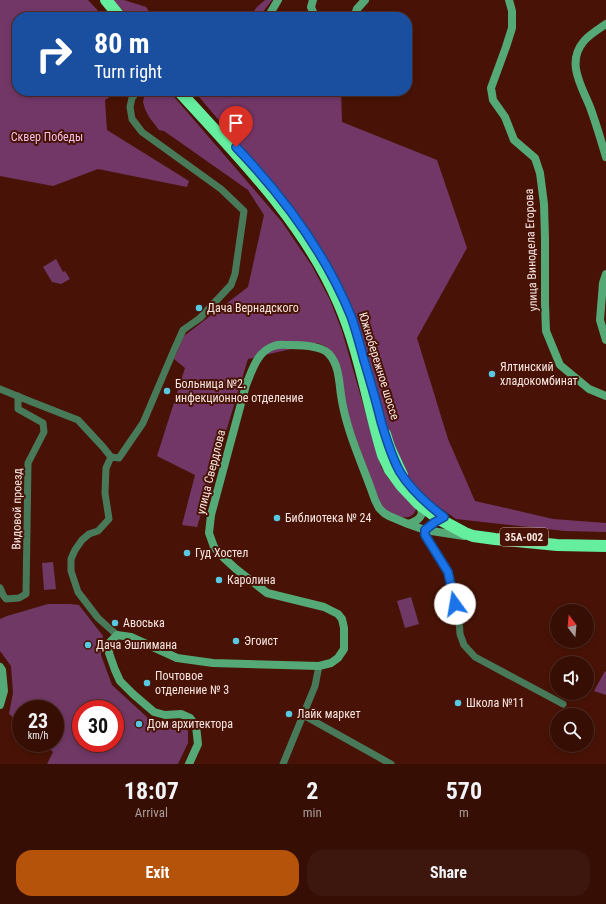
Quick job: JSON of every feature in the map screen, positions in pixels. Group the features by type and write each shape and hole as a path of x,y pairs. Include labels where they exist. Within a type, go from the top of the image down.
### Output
{"highway":[{"path":"100,0 109,12"},
{"path":"106,0 116,12"},
{"name":"Южнобережное шоссе","path":"183,96 273,198 309,247 324,273 339,302 346,320 357,354 383,455 390,470 401,485 419,504 465,533 473,536 556,545 606,546"},
{"name":"Южнобережное шоссе","path":"191,96 278,195 298,222 329,270 351,317 389,446 400,471 409,485 422,499 442,518 496,534 559,541 606,542"}],"main road":[{"path":"271,12 278,0"},
{"path":"313,0 311,7 313,12"},
{"path":"356,12 365,0"},
{"name":"улица Винодела Егорова","path":"509,0 512,12 512,28 491,88 493,100 505,117 514,140 535,158 540,173 544,204 546,331 560,365 589,389 606,396"},
{"path":"606,24 584,41 577,55 575,65 606,157"},
{"path":"606,274 603,283 600,312 600,320 604,325 606,340"},
{"name":"улица Свердлова","path":"117,635 131,637 177,658 213,663 319,666 331,663 338,658 344,649 344,628 342,620 338,614 324,607 267,593 224,558 214,547 209,533 211,515 246,384 253,367 264,352 272,346 306,346 324,350 333,359 339,378 343,407 349,428 375,500 379,508 384,513 425,530 473,536"},
{"path":"408,524 417,520 421,516 422,513 419,504"},
{"path":"425,530 442,518"},
{"path":"117,635 110,642 109,653 120,681 154,712 165,715 181,714 190,718 196,726 198,744 189,764"},
{"path":"0,667 2,670 4,691 0,705"}],"street":[{"path":"0,388 78,420 104,447 111,457 119,458 143,423 183,330 200,318 233,281 244,211 221,189 142,132 132,119 130,107 134,96"},
{"name":"Видовой проезд","path":"0,588 6,599 19,598 26,594 28,464 44,432 43,423 18,410 18,396"},
{"path":"111,457 106,468 105,493 108,519 98,531 89,534 82,540 71,559 71,571 78,592 98,618 117,635"},
{"path":"425,530 425,535 448,572 459,619 460,634 464,645 475,657 563,704"},
{"path":"283,764 315,686 319,666"},
{"path":"303,715 391,764"}],"shaded area":[{"path":"56,259 63,272 65,271 70,279 61,284 52,282 43,267"},
{"path":"53,562 56,589 44,590 42,563"},
{"path":"411,597 419,624 405,628 397,601"},
{"path":"48,604 79,605 103,636 101,655 112,685 150,720 179,723 188,731 188,743 178,764 47,764 53,752 64,752 64,700 12,700 12,716 9,714 13,693 11,666 0,651 0,619"},
{"path":"605,671 606,695 594,691"}],"green space":[{"name":"Сквер Победы","path":"0,0 88,0 99,12 12,12 12,96 111,96 105,100 107,130 189,181 187,187 98,169 53,186 0,176"},
{"path":"113,0 124,0 146,7 150,12 124,12"},
{"path":"265,0 272,0 263,12 253,12"},
{"path":"173,96 282,222 312,266 330,300 342,331 381,467 388,478 416,510 409,517 400,517 390,513 382,507 347,412 332,353 325,346 317,343 248,359 197,527 182,525 195,475 157,456 185,368 174,359 184,336 248,287 264,215 248,190 164,131 159,130 145,109 143,102 144,97"},
{"path":"198,96 341,96 342,122 437,160 467,248 417,338 448,439 475,501 553,519 606,523 606,532 565,531 456,519 428,499 405,475 389,439 360,333 335,275 295,210"}],"place":[{"name":"Дача Вернадского","path":"199,308"},
{"name":"Ялтинский хладокомбинат","path":"492,374"},
{"name":"Больница №2. инфекционное отделение","path":"167,391"},
{"name":"Библиотека № 24","path":"277,518"},
{"name":"Гуд Хостел","path":"187,553"},
{"name":"Каролина","path":"219,580"},
{"name":"Авоська","path":"115,623"},
{"name":"Эгоист","path":"236,641"},
{"name":"Дача Эшлимана","path":"88,645"},
{"name":"Почтовое отделение № 3","path":"147,683"},
{"name":"Школа №11","path":"458,703"},
{"name":"Лайк маркет","path":"289,714"},
{"name":"Дом архитектора","path":"139,724"}],"route":[{"path":"236,147 246,157 295,217 329,270 340,292 357,335 389,446 400,471 409,485 422,499 444,517 425,530 425,535 448,572 455,604"}]}
